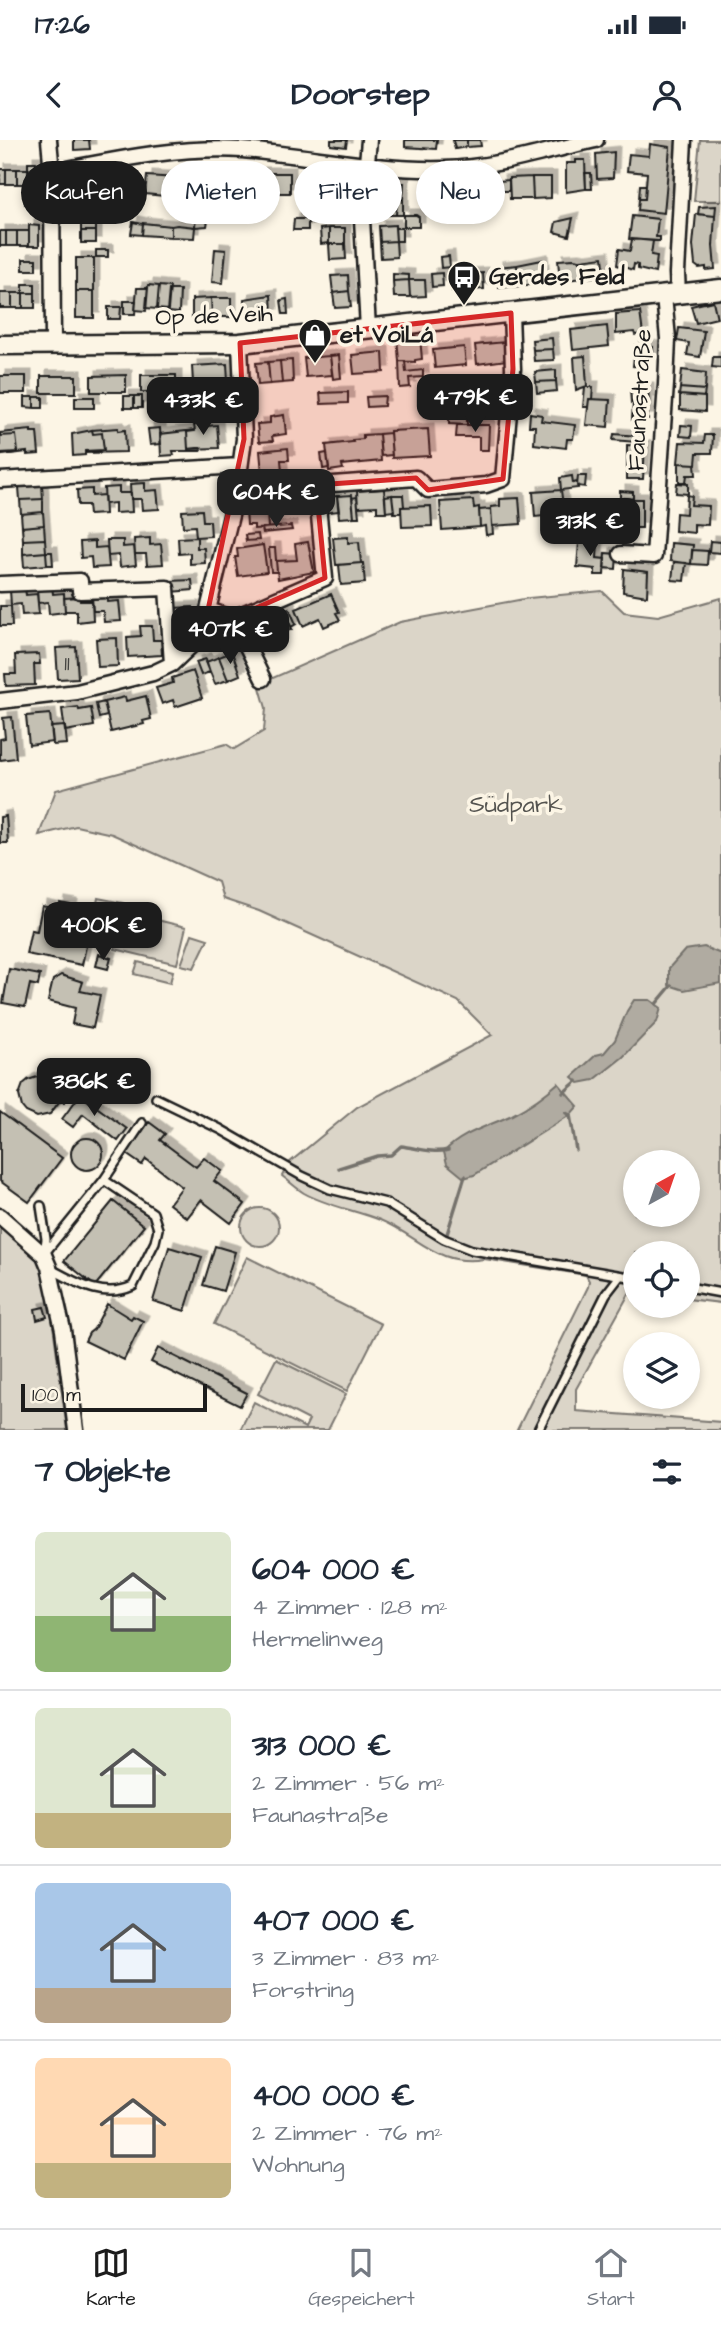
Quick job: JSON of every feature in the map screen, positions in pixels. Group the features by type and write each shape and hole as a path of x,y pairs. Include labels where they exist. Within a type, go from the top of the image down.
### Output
{"street":[{"path":"49,140 51,161"},
{"path":"367,161 369,140"},
{"path":"402,168 474,167 596,140"},
{"path":"671,295 677,273 684,140"},
{"path":"108,161 144,154 240,150 327,161"},
{"path":"52,224 53,344"},
{"path":"362,224 368,329"},
{"name":"Op de Veih","path":"0,345 240,343 721,289"},
{"name":"Faunastraße","path":"621,554 654,556 671,295"},
{"path":"237,491 416,478 428,490 486,485 503,480 513,369 511,313"},
{"path":"0,701 77,692 153,673 172,664 195,642 208,610 237,491 244,416 240,343"},
{"path":"0,480 240,466"},
{"path":"208,610 233,618 324,578 316,485"},
{"path":"0,584 80,581 80,591 167,588 172,664"},
{"path":"233,618 263,679"},
{"path":"0,1216 46,1261 63,1330 76,1430"}],"lane":[{"path":"156,1098 220,1129 302,1176 330,1189 386,1203 444,1239 472,1250 621,1276 606,1294 538,1430"},
{"path":"46,1261 142,1123"},
{"path":"46,1261 90,1289 110,1293 133,1286 155,1242 158,1229 153,1213 104,1180"},
{"path":"41,1206 46,1261"},
{"path":"700,1289 721,1293"}],"highlighted area":[{"path":"511,313 513,369 503,479 428,490 416,478 316,485 325,578 233,618 208,610 244,439 240,343"}],"green space":[{"path":"700,140 721,140 721,201 694,201"},
{"name":"Südpark","path":"602,591 624,612 658,616 721,598 721,1303 700,1300 700,1241 623,1241 623,1305 576,1389 576,1411 721,1422 721,1430 517,1430 588,1287 586,1275 484,1259 453,1259 380,1220 313,1197 282,1176 289,1163 357,1107 492,1035 458,1001 259,911 223,899 218,882 112,834 76,826 39,835 56,790 226,744 234,749 264,731 266,708 259,684 400,622 529,598"},
{"path":"98,898 123,903 117,933 92,928"},
{"path":"124,912 186,927 177,964 115,949"},
{"path":"192,934 208,939 194,968 181,965"},
{"path":"138,962 173,971 170,983 134,974"},
{"path":"260,1208 273,1214 279,1227 273,1240 260,1246 247,1240 241,1227 247,1214"},
{"path":"0,1223 36,1251 47,1280 67,1430 0,1430"},
{"path":"247,1257 381,1324 347,1391 214,1324"},
{"path":"276,1359 346,1394 328,1430 240,1430 254,1402 305,1428 309,1420 258,1394"}],"shaded area":[{"path":"704,947 721,954 721,983 684,990 669,985 669,968 685,950"},
{"path":"634,1000 650,1000 661,1008 657,1022 623,1057 594,1080 579,1083 572,1077 596,1055 604,1053 615,1040"},
{"path":"558,1083 578,1106 570,1115 474,1175 464,1178 447,1164 444,1152 451,1145 476,1130 518,1112"}],"building":[{"path":"74,140 89,140 90,149 74,150"},
{"path":"331,140 347,140 346,147 331,145"},
{"path":"405,140 437,140 436,149 405,147"},
{"path":"453,140 467,140 467,147 455,149"},
{"path":"467,140 480,140 481,146 467,147"},
{"path":"650,144 670,147 664,213 638,210 639,199 645,199 647,173 627,171 629,154 649,156"},
{"path":"614,152 613,178 597,179 596,154"},
{"path":"576,160 585,160 586,189 566,192 566,163 576,163"},
{"path":"0,169 6,169 6,184 0,184"},
{"path":"6,169 17,169 17,184 6,184"},
{"path":"17,169 21,169 21,184 17,184"},
{"path":"280,173 290,173 290,193 280,193"},
{"path":"585,173 591,173 592,189 586,189"},
{"path":"147,176 161,177 161,196 147,194"},
{"path":"532,177 551,177 551,198 533,199"},
{"path":"532,177 533,199 510,199 509,178"},
{"path":"505,180 509,180 509,191 505,191"},
{"path":"640,185 646,185 645,199 639,199"},
{"path":"716,206 715,216 698,214 699,207"},
{"path":"696,214 715,216 715,269 706,270 706,267 699,268 695,265 693,245"},
{"path":"404,215 416,215 416,224 419,224 419,227 404,227"},
{"path":"632,216 658,219 656,237 660,237 660,241 629,239"},
{"path":"573,218 569,236 554,232 556,222"},
{"path":"294,219 294,224 308,224 308,230 293,230"},
{"path":"81,224 96,224 96,231 81,231"},
{"path":"133,224 143,224 142,235 131,234"},
{"path":"143,224 171,226 171,237 142,235"},
{"path":"29,225 39,226 39,246 29,246"},
{"path":"395,225 396,241 380,242 379,226"},
{"path":"171,226 195,227 194,238 171,237"},
{"path":"329,228 329,243 321,244 320,229"},
{"path":"329,228 345,228 345,244 329,244"},
{"path":"395,228 402,228 402,241 396,241"},
{"path":"0,231 6,231 6,246 0,246"},
{"path":"6,231 17,231 17,246 6,246"},
{"path":"17,231 29,231 29,246 17,246"},
{"path":"81,231 96,231 96,243 81,243"},
{"path":"632,239 653,241 651,255 657,256 655,273 638,269 638,265 634,264 633,270 617,265 619,249 630,251"},
{"path":"396,241 397,257 381,258 380,242"},
{"path":"329,244 345,244 346,259 330,260"},
{"path":"215,249 226,250 223,283 212,282"},
{"path":"96,250 108,250 108,257 96,257"},
{"path":"449,256 450,267 441,268 440,257"},
{"path":"603,257 605,276 582,278 580,260"},
{"path":"76,258 94,258 94,291 76,291"},
{"path":"23,259 36,259 36,270 23,270"},
{"path":"542,260 544,283 519,286 517,265"},
{"path":"558,260 580,260 582,278 560,281"},
{"path":"517,265 519,286 499,288 497,267"},
{"path":"442,273 443,286 432,287 431,274"},
{"path":"483,273 484,289 468,290 467,274"},
{"path":"393,274 409,275 409,280 393,281"},
{"path":"451,274 467,274 468,290 452,291"},
{"path":"348,275 349,291 333,293 331,276"},
{"path":"409,280 410,297 394,297 393,281"},
{"path":"409,280 425,280 426,296 410,297"},
{"path":"23,284 35,284 35,293 23,293"},
{"path":"148,285 159,286 157,309 146,308"},
{"path":"159,286 170,287 168,310 157,309"},
{"path":"137,288 148,288 146,311 135,310"},
{"path":"169,290 180,290 179,313 167,312"},
{"path":"76,291 94,291 94,318 76,318"},
{"path":"349,291 351,307 335,308 333,293"},
{"path":"0,293 12,293 12,308 0,308"},
{"path":"12,293 23,293 23,308 12,308"},
{"path":"23,293 35,293 35,308 23,308"},
{"path":"271,295 272,314 245,316 244,299"},
{"path":"211,298 212,317 192,317 192,299"},
{"path":"211,298 231,298 231,317 212,317"},
{"path":"287,299 288,314 283,314 281,300"},
{"path":"124,301 136,301 135,314 124,314"},
{"path":"713,301 717,318 696,323 691,306"},
{"path":"108,307 121,307 120,319 108,319"},
{"path":"640,312 643,334 616,334 616,314"},
{"path":"607,326 609,346 573,350 571,330"},
{"path":"679,328 704,331 700,357 687,355 689,343 677,341"},
{"path":"412,335 420,338 422,359 415,362 399,361 397,337"},
{"path":"552,338 553,349 533,350 532,340"},
{"path":"505,342 507,360 477,364 475,345"},
{"path":"635,345 653,347 653,358 634,356"},
{"path":"464,347 466,365 435,368 433,350"},
{"path":"553,349 554,360 534,361 533,350"},
{"path":"383,352 384,372 354,374 352,355"},
{"path":"339,355 341,378 333,379 330,356"},
{"path":"330,356 332,375 306,377 304,358"},
{"path":"585,356 587,386 576,390 574,357"},
{"path":"634,356 644,357 643,367 633,366"},
{"path":"713,357 721,357 721,368 712,367"},
{"path":"292,360 293,382 282,383 280,361"},
{"path":"280,361 282,383 270,384 268,362"},
{"path":"399,361 405,361 406,372 423,370 423,377 409,378 410,387 400,388"},
{"path":"268,362 270,384 258,385 256,363"},
{"path":"227,364 228,381 193,383 192,366"},
{"path":"556,370 556,381 536,382 535,372"},
{"path":"682,370 706,373 705,390 680,388"},
{"path":"126,375 126,392 91,392 91,376"},
{"path":"141,375 176,375 176,392 141,392"},
{"path":"0,376 26,376 26,393 0,393"},
{"path":"41,376 76,376 76,393 41,393"},
{"path":"556,381 557,391 537,393 536,382"},
{"path":"585,387 593,387 588,407 583,407"},
{"path":"648,388 649,402 631,403 630,389"},
{"path":"680,388 705,390 704,397 679,395"},
{"path":"348,392 348,403 321,404 320,393"},
{"path":"680,395 705,397 705,412 680,410"},
{"path":"124,396 134,396 134,408 124,408"},
{"path":"134,396 142,396 142,408 134,408"},
{"path":"385,396 384,406 367,407 366,397"},
{"path":"25,397 34,397 34,408 25,407"},
{"path":"34,397 43,397 43,408 34,408"},
{"path":"75,397 94,397 94,408 75,408"},
{"path":"589,399 610,400 608,427 586,425"},
{"path":"633,402 647,402 648,419 632,420"},
{"path":"433,404 435,415 424,416 423,405"},
{"path":"530,413 542,415 541,421 575,425 573,439 567,439 566,448 534,444 535,426 529,426"},
{"path":"284,415 286,434 272,436 273,441 259,442 257,424 270,423 270,417"},
{"path":"449,418 467,418 467,425 449,424"},
{"path":"194,425 217,425 219,448 188,449 187,432 195,431"},
{"path":"457,425 489,425 488,450 479,450 479,437 456,437"},
{"path":"681,425 692,426 691,437 680,436"},
{"path":"118,428 118,431 125,430 126,452 85,453 104,450 102,433 93,434 92,430"},
{"path":"160,428 161,444 150,445 148,429"},
{"path":"428,429 430,456 392,458 390,431"},
{"path":"31,430 37,432 39,454 27,455 27,452 2,455 18,452 16,435 0,436 0,433"},
{"path":"92,430 93,434 102,433 104,450 85,451 85,455 73,456 72,434"},
{"path":"195,430 187,432 188,449 200,448 201,451 173,451 174,455 161,456 160,434"},
{"path":"390,433 392,455 381,456 379,434"},
{"path":"379,434 381,461 342,465 343,469 329,471 326,445 353,442 352,440 363,439 363,435"},
{"path":"614,434 637,436 636,442 613,440"},
{"path":"16,435 18,452 0,453 0,436"},
{"path":"705,435 713,435 712,453 697,453 696,464 678,463 680,442 704,443"},
{"path":"627,445 645,446 643,479 627,479"},
{"path":"288,448 289,460 281,460 283,482 263,484 260,451"},
{"path":"327,453 329,468 323,469 321,454"},
{"path":"679,463 695,464 696,475 687,475 686,482 679,482"},
{"path":"572,476 573,483 577,482 578,488 561,490 560,478"},
{"path":"578,476 586,476 585,487 577,486"},
{"path":"145,483 145,491 157,490 159,509 142,510 141,499 131,499 130,484"},
{"path":"677,483 688,484 688,494 676,493"},
{"path":"42,485 43,499 20,500 19,487"},
{"path":"119,487 119,493 131,493 132,512 115,513 115,503 105,504 104,488"},
{"path":"92,489 92,496 104,495 105,514 89,515 88,505 78,505 77,490"},
{"path":"384,489 386,512 377,512 377,506 358,507 357,491"},
{"path":"561,490 564,514 535,517 533,492"},
{"path":"620,491 633,492 633,499 620,499"},
{"path":"352,495 354,517 339,518 337,496"},
{"path":"392,495 394,511 386,512 385,496"},
{"path":"392,495 403,495 404,507 401,507 401,513 394,513"},
{"path":"687,495 692,496 691,505 709,506 708,525 694,524 694,533 675,531 676,513 686,514"},
{"path":"282,496 283,511 267,512 268,528 254,529 254,525 247,525 246,510 252,510 251,497"},
{"path":"337,496 339,511 323,513 322,497"},
{"path":"357,497 359,517 354,517 352,498"},
{"path":"519,498 521,524 492,526 491,507 500,506 500,499"},
{"path":"623,498 642,499 642,528 625,528 626,509 623,509"},
{"path":"43,499 43,512 21,514 20,500"},
{"path":"473,500 474,508 479,507 480,527 442,530 440,502"},
{"path":"431,506 432,526 402,527 401,507"},
{"path":"491,509 493,534 486,535 485,526 480,527 479,510"},
{"path":"202,510 203,521 210,521 211,536 196,537 195,526 183,527 182,511"},
{"path":"43,512 44,525 22,527 21,514"},
{"path":"44,525 45,539 23,540 22,527"},
{"path":"291,526 292,530 263,533 262,528"},
{"path":"258,534 259,540 246,541 245,535"},
{"path":"197,537 197,548 204,548 205,563 190,564 190,553 179,554 178,538"},
{"path":"348,537 348,543 359,542 361,563 336,565 333,538"},
{"path":"150,538 150,545 161,544 163,564 147,565 146,554 135,554 134,539"},
{"path":"45,539 46,552 23,554 23,540"},
{"path":"107,540 123,540 123,547 134,546 136,565 120,567 119,555 108,556"},
{"path":"95,541 95,548 107,547 109,567 92,568 91,557 81,558 80,542"},
{"path":"710,541 721,542 721,553 709,552"},
{"path":"308,542 314,572 278,579 276,561 297,560 295,544"},
{"path":"579,542 598,543 597,558 605,559 604,575 595,575 595,569 577,567"},
{"path":"671,543 693,545 691,564 670,561"},
{"path":"263,545 267,572 238,576 235,557 238,557 237,549"},
{"path":"269,548 275,548 277,572 271,572"},
{"path":"692,550 708,551 707,565 691,564"},
{"path":"46,552 52,552 53,565 47,565"},
{"path":"46,552 47,565 24,567 23,554"},
{"path":"605,553 617,554 616,569 604,568"},
{"path":"674,562 686,563 684,581 672,580"},
{"path":"363,563 365,583 341,585 339,565"},
{"path":"624,569 648,572 647,596 623,592"},
{"path":"192,580 193,590 171,592 170,581"},
{"path":"52,587 53,594 64,593 65,612 49,614 48,602 38,603 37,588"},
{"path":"25,589 26,595 37,594 39,614 22,615 21,604 11,605 10,590"},
{"path":"331,594 340,620 324,627 320,618 303,626 296,609"},
{"path":"107,595 108,602 119,601 121,621 104,622 103,611 93,611 92,596"},
{"path":"80,597 80,601 92,601 93,620 77,622 77,611 65,611 64,598"},
{"path":"0,606 11,606 12,626 0,626"},
{"path":"193,607 194,617 173,618 173,608"},
{"path":"289,608 296,624 291,627 284,611"},
{"path":"284,609 292,629 255,645 246,626"},
{"path":"140,626 152,626 153,640 161,640 162,655 128,657 127,637 141,636"},
{"path":"117,638 118,666 98,667 96,639"},
{"path":"76,647 78,678 58,679 56,648"},
{"path":"232,652 240,675 228,680 219,657"},
{"path":"39,654 40,664 34,664 35,685 6,686 5,674 16,674 15,655"},
{"path":"219,657 228,680 215,684 206,662"},
{"path":"206,659 210,672 201,675 196,662"},
{"path":"193,671 202,698 175,707 173,700 162,704 156,688 173,683 172,678"},
{"path":"146,696 151,719 143,721 144,724 111,732 104,702 125,697 126,701"},
{"path":"104,702 107,716 99,718 96,704"},
{"path":"78,707 79,710 91,708 94,726 65,731 62,709"},
{"path":"50,714 53,742 29,745 26,716"},
{"path":"12,717 16,758 0,760 0,739 5,738 3,718"},
{"path":"65,726 67,744 53,745 51,727"},
{"path":"6,816 8,843 0,843 0,817"},
{"path":"60,903 72,905 71,910 93,914 82,965 26,954 31,930 37,931 42,906 59,910"},
{"path":"99,954 111,958 108,969 96,966"},
{"path":"9,969 40,975 38,986 30,984 25,1007 3,1003"},
{"path":"61,975 83,982 80,991 100,995 93,1028 72,1024 75,1008 48,1001 53,980"},
{"path":"40,1076 52,1080 60,1094 65,1094 65,1102 59,1102 50,1114 37,1117 26,1112 19,1095 23,1084"},
{"path":"80,1095 127,1129 118,1141 83,1114 73,1127 62,1119"},
{"path":"0,1112 62,1158 29,1202 0,1181"},
{"path":"149,1122 165,1134 160,1140 196,1167 204,1158 222,1171 214,1181 245,1204 231,1223 201,1200 187,1218 169,1204 182,1187 146,1159 142,1165 126,1154"},
{"path":"87,1138 98,1143 103,1154 98,1165 87,1170 76,1165 71,1154 76,1143"},
{"path":"113,1201 144,1226 95,1286 64,1261"},
{"path":"215,1246 235,1252 223,1291 203,1285"},
{"path":"169,1247 202,1257 185,1311 153,1301"},
{"path":"107,1304 131,1319 133,1316 143,1321 124,1360 85,1341"},
{"path":"44,1307 47,1317 37,1320 35,1309"},
{"path":"158,1348 247,1393 240,1406 151,1362"}],"waterway":[{"path":"656,1004 671,986"},
{"path":"563,1093 577,1081"},
{"path":"566,1113 570,1115 576,1150"},
{"path":"339,1168 377,1156 391,1155 401,1146 431,1151 448,1150"},
{"path":"447,1234 465,1176"}],"place":[{"name":"Gerdes Feld","path":"464,307"},
{"name":"et VoiLá","path":"315,365"}]}
